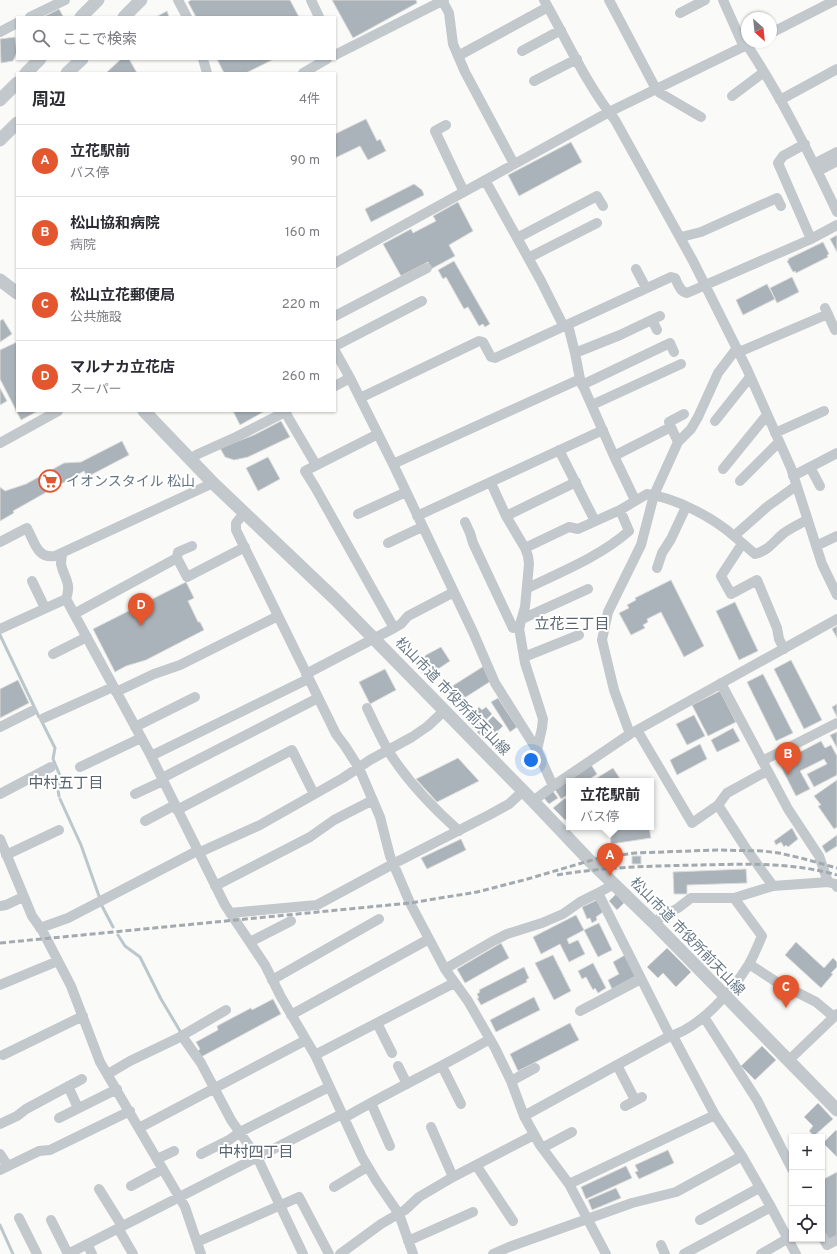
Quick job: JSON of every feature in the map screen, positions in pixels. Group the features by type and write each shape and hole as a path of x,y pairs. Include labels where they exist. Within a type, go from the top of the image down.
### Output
{"street":[{"path":"82,16 98,0"},
{"path":"125,16 141,0"},
{"path":"178,0 186,16"},
{"path":"311,0 318,16"},
{"path":"336,54 443,0 449,13 453,44 458,56 514,164"},
{"path":"609,0 656,89 660,93 702,117"},
{"path":"680,13 705,0"},
{"path":"723,0 741,32"},
{"path":"777,30 836,0"},
{"path":"32,16 61,1"},
{"path":"458,56 546,3 577,59 615,120 706,285 738,350 777,437 795,481 816,546 835,588"},
{"path":"0,32 16,24"},
{"path":"522,51 561,30"},
{"path":"336,262 609,112 742,48"},
{"path":"750,48 805,144 837,212"},
{"path":"534,81 577,59"},
{"path":"27,72 39,60"},
{"path":"69,72 81,60"},
{"path":"203,60 207,72"},
{"path":"306,72 325,60"},
{"path":"780,100 837,69"},
{"path":"732,96 764,72"},
{"path":"0,100 16,84"},
{"path":"0,140 16,124"},
{"path":"446,125 435,131 464,192"},
{"path":"805,144 783,156 778,163 811,239"},
{"path":"816,167 837,152"},
{"path":"816,167 837,162"},
{"path":"486,180 566,326 575,353 581,382 614,456 636,500"},
{"path":"517,238 598,196 603,206"},
{"path":"681,238 702,232 777,198 781,206"},
{"path":"528,258 598,223"},
{"path":"360,398 479,341 483,342 491,357 495,358 671,277 675,278 684,293 687,293 811,239 837,225"},
{"path":"336,315 427,268"},
{"path":"636,269 646,288"},
{"path":"1,280 16,292"},
{"path":"336,345 422,301"},
{"path":"835,330 827,311 738,350 718,373 695,423 678,442 654,495 641,545 608,612 602,640 614,690 634,732 692,823 718,805 727,793 764,766 837,723"},
{"path":"575,353 620,335 656,318 657,330"},
{"path":"393,464 670,343 674,352"},
{"path":"336,353 393,464 473,632 495,683 537,750 553,786"},
{"path":"592,405 681,364"},
{"path":"714,420 750,377"},
{"path":"336,385 350,378"},
{"path":"740,481 777,437 824,411"},
{"path":"0,442 56,412"},
{"name":"松山市道 市役所前天山線","path":"145,412 213,483 374,638 590,860 653,922 837,1110"},
{"path":"190,459 286,412 316,465"},
{"path":"614,456 684,414"},
{"path":"724,469 767,415"},
{"path":"669,422 678,442"},
{"path":"418,516 603,430"},
{"path":"378,434 305,471 394,628"},
{"path":"559,450 595,521"},
{"path":"734,536 810,467 837,453"},
{"path":"810,467 820,486"},
{"path":"506,516 576,482"},
{"path":"0,542 27,528 39,551 43,555 51,557 62,554 213,483"},
{"path":"491,483 506,516 525,548 529,564 528,588 521,622 524,657 542,719 542,728 537,750"},
{"path":"358,514 406,492"},
{"path":"525,548 568,528 578,529 620,510 647,494 654,495 686,507 714,521 755,554 760,553 770,547 783,534 807,520"},
{"path":"657,568 662,553 671,539 686,507"},
{"path":"528,588 586,560 616,542 629,531 620,510"},
{"path":"244,513 236,522 236,530 336,734 359,768 380,817 393,864 410,903 445,969 468,1001 490,1039 511,1081 524,1116 534,1135 569,1184 606,1254"},
{"path":"465,522 473,543 513,628 521,622 588,589"},
{"path":"388,543 422,527"},
{"path":"816,546 837,536"},
{"path":"742,544 721,576 731,594 757,580 784,649"},
{"path":"192,546 178,552 177,558 187,577 245,548"},
{"path":"0,629 66,599 69,592 68,583 61,564 62,554"},
{"path":"74,614 177,558"},
{"path":"32,581 45,608"},
{"path":"151,756 307,677 401,624 408,616 454,592"},
{"path":"66,599 151,756 215,886 230,913 259,955 314,1055 367,1167 399,1214 413,1254"},
{"path":"44,718 115,689 180,665 278,616"},
{"path":"533,801 634,732 837,619"},
{"path":"524,657 579,635"},
{"path":"53,654 87,637"},
{"path":"721,683 788,809 819,856 828,882"},
{"path":"135,727 195,696"},
{"path":"135,794 318,698"},
{"path":"366,708 388,750 401,769 426,801 459,831"},
{"path":"40,928 68,918 198,852 260,826 428,726 445,710"},
{"path":"0,728 32,711"},
{"path":"80,768 141,738"},
{"path":"145,821 292,750 314,794"},
{"path":"0,794 51,767"},
{"path":"230,913 317,905 508,804 523,791"},
{"path":"215,886 310,837 334,820 373,800"},
{"path":"718,805 747,850 773,886"},
{"path":"6,855 60,830"},
{"path":"0,839 32,916 71,986 100,1062 185,1207 201,1254"},
{"path":"653,922 678,908 691,898 734,898 773,886 828,882 835,884 837,887"},
{"path":"445,969 507,934 542,923 563,914 580,902 614,884"},
{"path":"598,893 641,979 715,1115 742,1156 759,1188 789,1235"},
{"path":"0,906 23,897"},
{"path":"524,1116 617,1065 694,1026 725,996 749,964 762,936 734,898"},
{"path":"272,980 379,919"},
{"path":"250,942 291,921"},
{"path":"291,1015 429,939"},
{"path":"0,985 58,961"},
{"path":"749,964 775,981 816,1002 835,1015 788,1061"},
{"path":"580,1011 641,979"},
{"path":"314,1055 454,983"},
{"path":"108,1074 130,1061 182,1036 226,1010"},
{"path":"3,1055 83,1016"},
{"path":"704,1017 757,1100 789,1163"},
{"path":"377,1023 392,1053"},
{"path":"182,1036 200,1063 231,1120 257,1157 303,1254"},
{"path":"51,1220 68,1254 257,1157 370,1103 442,1066 490,1039"},
{"path":"140,1128 306,1040"},
{"path":"617,1065 638,1099 625,1106"},
{"path":"398,1066 407,1084"},
{"path":"442,1066 460,1104"},
{"path":"511,1081 535,1068"},
{"path":"0,1124 82,1079"},
{"path":"68,1086 78,1108"},
{"path":"201,1154 229,1140 240,1132 329,1087"},
{"path":"59,1118 117,1089"},
{"path":"370,1103 390,1146"},
{"path":"0,1154 4,1168 38,1151 50,1150 130,1111"},
{"path":"569,1184 715,1115"},
{"path":"431,1127 453,1176"},
{"path":"542,1148 572,1132"},
{"path":"340,1254 381,1224 399,1214 419,1197 453,1176 534,1135"},
{"path":"157,1159 174,1151"},
{"path":"493,1254 632,1203 676,1192 742,1156"},
{"path":"476,1165 513,1221"},
{"path":"334,1187 367,1167"},
{"path":"131,1186 163,1169"},
{"path":"700,1220 759,1188"},
{"path":"98,1189 120,1227 133,1254"},
{"path":"197,1242 300,1197 329,1254"},
{"path":"687,1253 771,1207"},
{"path":"408,1240 473,1212"},
{"path":"19,1218 37,1254"},
{"path":"761,1254 789,1238"},
{"path":"825,1242 826,1245 837,1240"},
{"path":"792,1242 796,1254"},
{"path":"87,1244 92,1254"}],"building":[{"path":"191,0 290,0 298,16 195,16 188,2"},
{"path":"332,0 416,0 417,3 353,38"},
{"path":"59,9 63,16 45,16"},
{"path":"167,11 169,16 158,16"},
{"path":"15,37 16,54 13,61 1,63 0,39"},
{"path":"120,60 130,60 136,72 107,72"},
{"path":"218,60 272,60 248,72 224,72"},
{"path":"366,119 377,141 380,139 386,151 368,160 360,146 336,158 336,134"},
{"path":"571,142 582,162 519,196 508,175"},
{"path":"414,184 422,190 424,195 371,222 365,209"},
{"path":"458,202 473,231 449,245 455,256 431,269 428,262 401,276 383,244 411,229 413,233 436,221 433,216"},
{"path":"837,235 837,252 830,239"},
{"path":"823,242 829,254 827,255 828,257 796,273 795,271 793,272 787,261 789,260 788,259"},
{"path":"454,261 490,324 485,327 483,324 479,326 468,307 464,309 446,277 443,279 438,270"},
{"path":"792,277 799,292 777,303 770,288"},
{"path":"767,284 775,299 743,315 736,300"},
{"path":"3,319 12,334 0,342 0,321"},
{"path":"16,342 16,410 0,379 0,350"},
{"path":"0,388 7,401 0,405"},
{"path":"17,412 36,412 21,420"},
{"path":"234,412 263,412 240,425"},
{"path":"281,421 290,437 248,457 234,460 225,457 220,448 254,435"},
{"name":"イオンスタイル 松山","path":"122,441 129,455 87,477 84,471 13,511 14,513 0,521 0,487 5,491 26,484 64,463 81,462"},
{"path":"268,457 280,479 258,491 246,468"},
{"path":"671,580 704,646 684,657 661,612 647,619 648,622 643,625 645,628 631,635 619,613 629,608 627,605 636,600 635,598"},
{"path":"186,582 194,598 188,601 198,622 200,622 204,630 146,660 126,666 115,672 93,629"},
{"path":"735,602 758,651 739,660 716,611"},
{"path":"837,626 837,638 832,629"},
{"path":"441,647 450,661 429,675 422,673 418,664 426,655"},
{"path":"791,660 822,720 804,729 774,669"},
{"path":"484,666 491,681 458,702 446,690"},
{"path":"385,669 396,690 370,704 359,682"},
{"path":"763,674 793,733 776,741 747,682"},
{"path":"18,680 29,703 0,718 0,689"},
{"path":"720,691 736,722 708,736 692,705"},
{"path":"498,698 517,727 510,732 491,702"},
{"path":"837,704 837,717 832,707"},
{"path":"479,707 482,710 486,707 492,714 475,730 466,720"},
{"path":"694,715 705,736 687,745 676,724"},
{"path":"493,716 503,726 487,741 477,732"},
{"path":"733,728 740,741 717,752 711,740"},
{"path":"837,732 837,748 830,735"},
{"path":"821,741 825,748 831,745 837,756 837,775 814,787 807,774 827,764 824,759 800,771 810,789 796,796 779,763"},
{"path":"700,744 707,759 677,775 670,760"},
{"path":"458,758 479,781 437,802 416,779"},
{"path":"590,763 597,774 591,778 568,778"},
{"path":"613,768 620,778 597,778"},
{"path":"566,780 566,796 561,799 554,788"},
{"path":"837,780 837,827 834,829 818,806 821,805 814,796"},
{"path":"552,790 558,798 549,804 543,797"},
{"path":"565,798 566,819 565,820 553,808"},
{"path":"792,828 798,839 788,847 786,845 784,847 781,842 776,845 774,841"},
{"path":"609,830 650,830 651,838 611,844"},
{"path":"837,835 837,846 826,853 822,846"},
{"path":"461,839 466,850 427,869 421,858"},
{"path":"632,856 641,856 641,864 632,864"},
{"path":"746,869 747,883 687,885 687,894 674,894 673,872"},
{"path":"616,894 624,903 617,910 609,901"},
{"path":"597,900 603,912 596,917 597,920 592,923 590,918 587,919 582,907"},
{"path":"576,915 584,930 567,939 569,944 578,940 585,954 569,962 560,944 541,954 533,937"},
{"path":"599,923 612,950 598,957 584,930"},
{"path":"796,942 824,968 833,958 837,962 837,967 831,973 833,974 821,988 785,955"},
{"path":"501,943 509,958 465,983 457,969"},
{"path":"667,948 691,972 676,987 663,973 658,978 647,967"},
{"path":"553,955 571,991 554,1000 535,963"},
{"path":"625,955 636,976 612,989 608,980 619,974 613,962"},
{"path":"593,963 606,988 598,993 595,988 593,990 586,977 582,979 578,971"},
{"path":"524,967 529,978 526,980 527,982 481,1005 477,998 479,998 477,994 480,992 479,990"},
{"path":"534,997 540,1010 496,1032 490,1020"},
{"path":"273,999 281,1014 201,1057 198,1051 200,1049 196,1042 218,1030 217,1026 251,1008 252,1010"},
{"path":"570,1023 579,1040 518,1071 510,1054"},
{"path":"762,1046 776,1060 755,1080 741,1066"},
{"path":"818,1103 833,1119 816,1134 812,1134 809,1131 813,1126 804,1117"},
{"path":"836,1130 837,1131 837,1157 825,1145 825,1141"},
{"path":"668,1150 674,1163 639,1179 635,1172 638,1171 635,1165"},
{"path":"626,1166 632,1178 586,1199 581,1187"},
{"path":"837,1172 837,1236 828,1241 825,1236 825,1178"},
{"path":"616,1188 621,1198 592,1210 588,1200"}],"waterway":[{"path":"0,635 39,717"},
{"path":"41,720 55,748 53,759 61,778 58,790 59,796"},
{"path":"60,799 81,845 99,896"},
{"path":"102,906 113,927"},
{"path":"118,935 125,946 140,957 161,999 180,1031"},
{"path":"0,1225 13,1254"}],"railway":[{"path":"0,943 410,903 477,892 599,858 635,853 717,850 763,851 801,858 837,868"},
{"path":"557,875 628,867 751,864 803,868 837,875"}],"place":[{"name":"イオンスタイル 松山","path":"50,481"},
{"name":"マルナカ立花店","path":"141,626"},
{"name":"松山協和病院","path":"788,775"},
{"name":"立花駅前","path":"610,876"},
{"name":"松山立花郵便局","path":"786,1008"}],"district":[{"name":"立花三丁目","path":"572,624"},
{"name":"中村五丁目","path":"66,783"},
{"name":"中村四丁目","path":"256,1152"}]}
